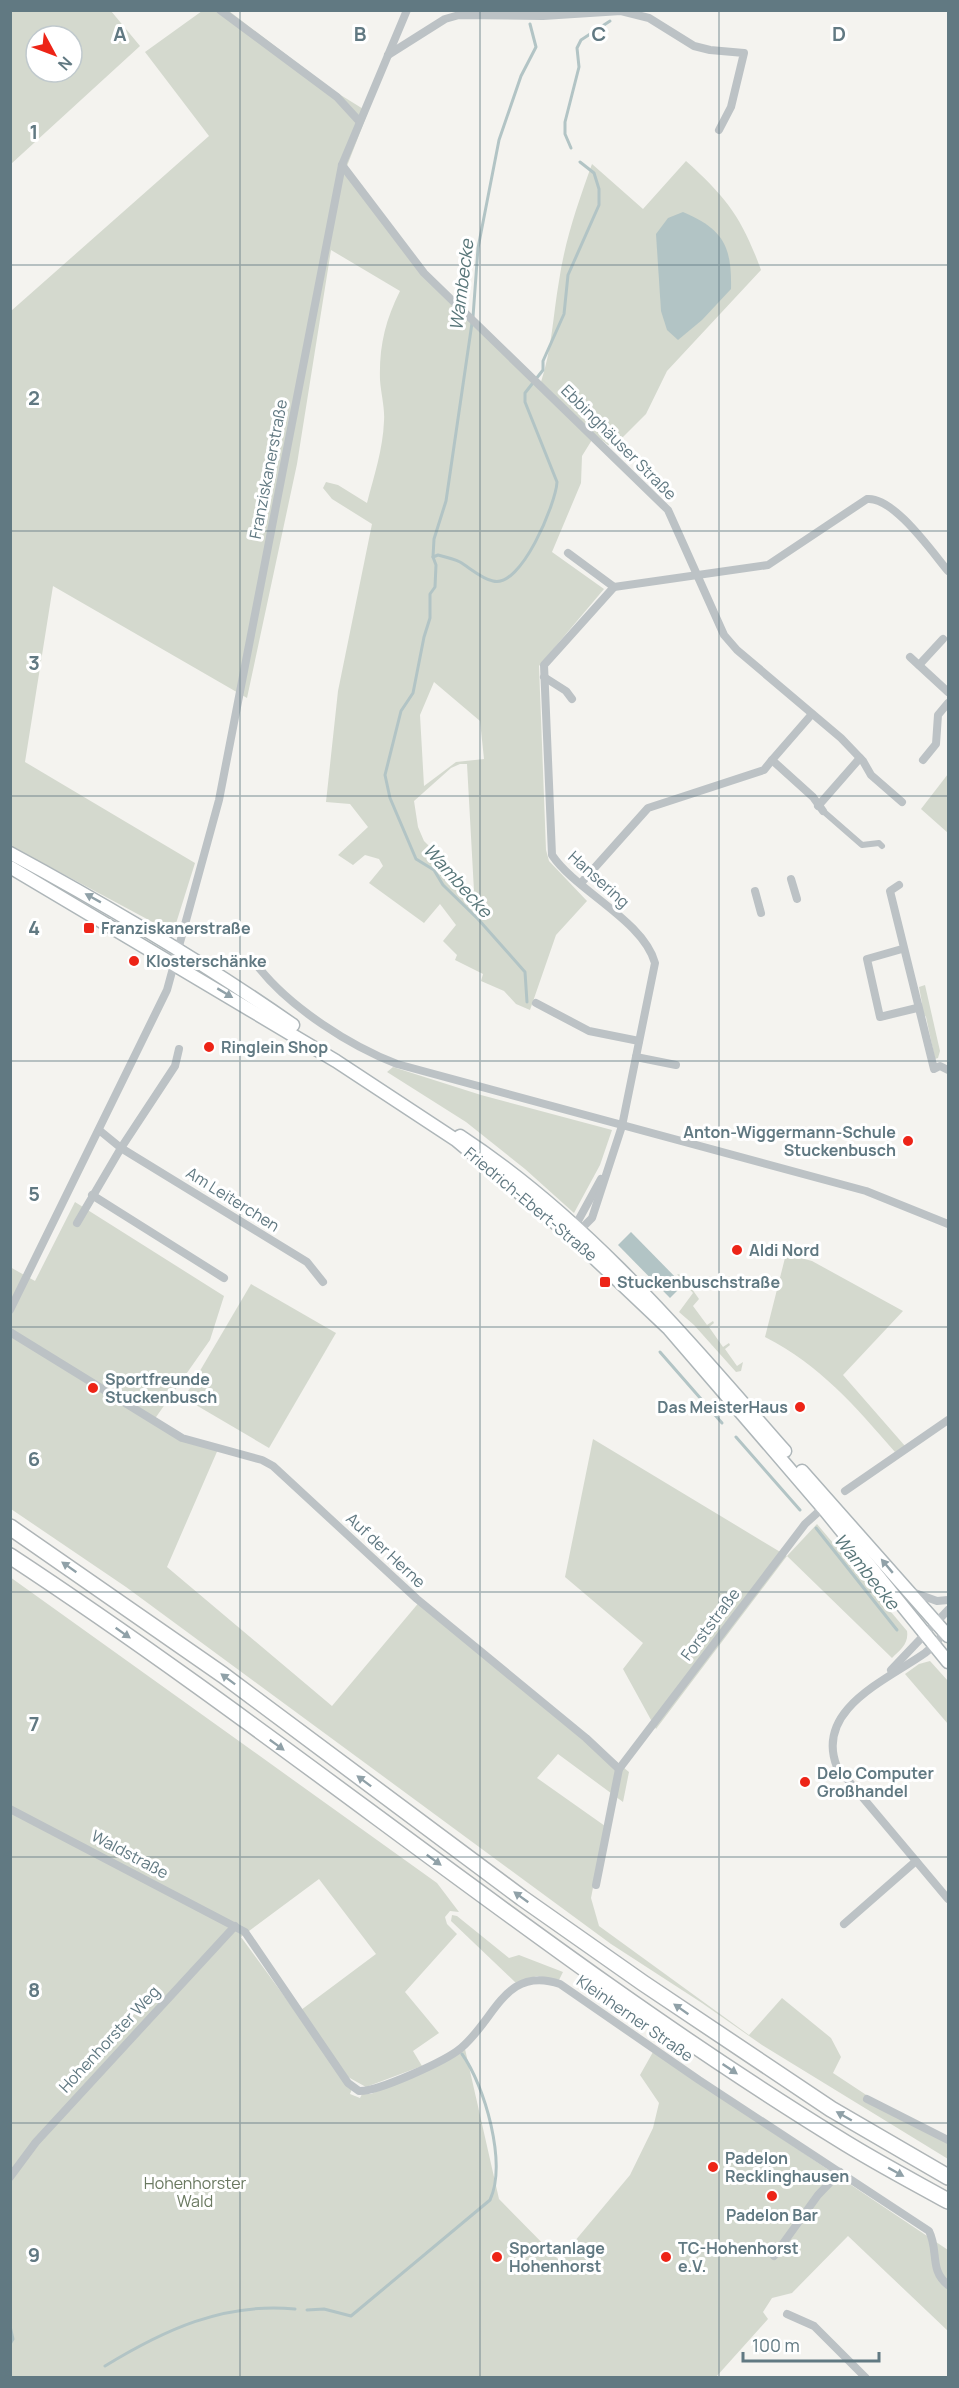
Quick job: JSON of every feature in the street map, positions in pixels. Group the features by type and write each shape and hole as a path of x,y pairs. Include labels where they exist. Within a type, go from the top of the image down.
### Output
{"highway":[{"path":"10,1520 16,1530 223,1675 513,1892 643,1983 831,2109 948,2177"},
{"path":"10,1556 58,1587 632,2002 840,2141 948,2201"},
{"path":"10,1568 58,1587"}],"main road":[{"name":"Friedrich-Ebert-Straße","path":"10,853 118,912 248,992 339,1057 494,1158 575,1230 669,1329 935,1622 947,1632"},
{"name":"Friedrich-Ebert-Straße","path":"10,867 175,963 336,1061 456,1140 575,1230"},
{"name":"Friedrich-Ebert-Straße","path":"827,1505 948,1662"}],"street":[{"path":"220,10 337,97 359,121"},
{"name":"Franziskanerstraße","path":"175,963 228,761 342,165 407,10"},
{"path":"388,55 445,19 473,14 533,16 633,12 649,18 694,46 744,53 731,107 719,130"},
{"name":"Ebbinghäuser Straße","path":"342,165 406,252 473,321 668,510 695,575 724,635 860,758 871,775 902,802"},
{"path":"568,553 614,586 768,565 808,540 856,505 875,498 889,505 948,571"},
{"name":"Hansering","path":"575,1230 607,1168 622,1126 655,963 652,953 624,921 557,862 551,850 544,665 614,586"},
{"path":"919,665 942,639"},
{"path":"910,657 948,692"},
{"path":"544,677 567,691 572,699"},
{"path":"923,760 936,744 938,715 948,703"},
{"path":"581,883 651,807 764,770 812,714"},
{"path":"820,809 860,758"},
{"path":"772,760 813,797 820,809 862,845 879,843 882,846"},
{"path":"791,879 797,900"},
{"path":"899,885 890,891 917,1008 934,1069 940,1066 948,1070"},
{"path":"754,891 761,913"},
{"path":"902,949 867,959 880,1017 917,1008"},
{"path":"10,1310 167,990 175,963"},
{"path":"259,968 278,989 348,1042 397,1064 866,1191 948,1224"},
{"path":"536,1003 589,1031 639,1041"},
{"path":"77,1223 121,1148 175,1066 179,1049"},
{"path":"636,1057 676,1065"},
{"name":"Am Leiterchen","path":"99,1130 121,1148 307,1262 323,1282"},
{"path":"92,1195 224,1278"},
{"name":"Auf der Herne","path":"10,1332 182,1438 262,1460 273,1466 417,1599 586,1738 619,1769"},
{"path":"845,1491 948,1420"},
{"name":"Forststraße","path":"619,1769 805,1524 827,1505"},
{"path":"906,1590 937,1601 948,1600"},
{"path":"885,1678 924,1633 948,1610"},
{"path":"947,1632 845,1711 838,1720 831,1744 837,1767 845,1779 948,1899"},
{"path":"596,1885 619,1769"},
{"name":"Waldstraße","path":"10,1809 235,1926"},
{"path":"844,1924 916,1862"},
{"name":"Kleinherner Straße","path":"235,1926 245,1932 348,2083 359,2091 375,2089 460,2049 515,1986 531,1979 543,1979 560,1984 699,2080 929,2231 933,2238 938,2275 948,2285"},
{"name":"Hohenhorster Weg","path":"10,2177 36,2142 235,1926"},
{"path":"867,2099 948,2140"},
{"path":"774,2256 818,2195 840,2172"},
{"path":"787,2314 814,2326 866,2378"}],"green space":[{"path":"11,10 111,11 140,46 11,164"},
{"path":"202,11 229,11 331,89 368,112 347,166 418,263 541,382 550,345 565,251 592,164 643,209 686,161 712,186 732,210 754,252 761,270 667,371 646,414 615,445 608,445 595,435 582,456 581,483 552,552 604,589 539,666 546,850 549,861 587,901 556,935 530,1010 516,1004 504,991 481,981 483,974 455,960 457,955 443,941 456,925 440,904 424,923 369,883 383,866 379,859 365,855 353,865 338,855 368,827 350,804 326,802 338,691 372,524 332,499 323,488 326,482 338,485 367,503 382,442 384,411 380,380 382,345 390,313 400,291 331,250 297,464 247,698 53,586 25,762 195,863 173,933 11,846 11,311 209,136 145,52","holes":["434,682 480,721 484,759 456,762 424,786 420,715","467,764 474,891 424,841 418,827 414,801 451,768"]},
{"path":"948,774 948,833 921,809"},
{"path":"925,985 940,1051 938,1058 935,1059 926,1017 919,1007 922,1003 919,987"},
{"path":"393,1067 481,1095 612,1130 600,1165 574,1213 525,1169 466,1122 387,1072"},
{"path":"75,1202 224,1296 210,1340 154,1420 183,1436 219,1447 167,1567 332,1706 421,1600 629,1772 623,1802 558,1754 537,1778 605,1826 591,1898 599,1926 749,2035 782,1998 831,2038 841,2057 833,2073 880,2104 948,2137 948,2159 762,2045 611,1944 126,1587 11,1509 10,1267 35,1281"},
{"path":"786,1254 812,1261 903,1311 843,1375 905,1446 895,1452 836,1388 785,1348 765,1337"},
{"path":"677,1274 686,1276 685,1279 699,1299 693,1306 707,1325 713,1321 714,1323 709,1327 723,1347 729,1343 730,1345 725,1349 737,1366 743,1362 741,1371 736,1372 694,1325 679,1312 693,1293"},
{"path":"251,1284 336,1333 269,1448 184,1398"},
{"path":"593,1439 787,1556 656,1729 623,1669 643,1643 565,1577"},
{"path":"817,1524 907,1631 907,1640 903,1646 892,1658 787,1556"},
{"name":"Hohenhorster Wald","path":"10,1577 437,1883 459,1912 450,1911 445,1917 447,1924 457,1934 405,1992 439,2033 413,2051 422,2066 366,2087 348,2077 301,2010 376,1954 319,1879 241,1937 352,2089 350,2094 360,2098 362,2094 371,2094 465,2049 499,2199 559,2260 630,2175 653,2128 659,2103 640,2075 653,2052 948,2250 948,2331 848,2236 792,2293 772,2298 763,2312 768,2319 716,2377 11,2377"},
{"path":"930,1661 948,1681 948,1724 905,1674 919,1664"},
{"path":"452,1915 457,1916 509,1958 519,1955 563,1972 559,1980 537,1976 516,1983 451,1921"}],"shaded area":[{"path":"683,212 708,225 722,241 730,261 731,289 702,320 678,340 667,330 661,311 656,234 668,218"},
{"path":"631,1232 683,1285 670,1298 618,1245"}],"waterway":[{"name":"Wambecke","path":"571,148 565,134 565,122 579,67 577,48 581,40 610,21"},
{"name":"Wambecke","path":"473,317 478,248 499,140 521,76 536,47 530,24"},
{"name":"Wambecke","path":"433,557 438,555 458,561 489,580 504,580 515,572 525,559 551,507 557,482 525,402 525,393 543,370 543,361 564,314 568,275 599,205 599,189 594,173 580,162"},
{"name":"Wambecke","path":"472,323 446,501 434,539 435,587 430,594 430,618 413,693 401,711 385,775 390,798 416,859 434,870 443,885 478,919 525,972 527,1002"},
{"name":"Wambecke","path":"660,1352 722,1423"},
{"name":"Wambecke","path":"736,1437 800,1510"},
{"name":"Wambecke","path":"816,1528 897,1630"},
{"path":"307,2310 324,2309 351,2316 490,2200 495,2184 496,2166 491,2125 478,2085 462,2054"},
{"path":"105,2366 172,2330 219,2314 269,2308 295,2309"},
{"path":"10,2326 13,2339 10,2344"}],"place":[{"name":"Franziskanerstraße","path":"89,928"},
{"name":"Klosterschänke","path":"134,961"},
{"name":"Ringlein Shop","path":"209,1047"},
{"name":"Anton-Wiggermann-Schule Stuckenbusch","path":"908,1141"},
{"name":"Aldi Nord","path":"737,1250"},
{"name":"Stuckenbuschstraße","path":"605,1282"},
{"name":"Sportfreunde Stuckenbusch","path":"93,1388"},
{"name":"Das MeisterHaus","path":"800,1407"},
{"name":"Delo Computer Großhandel","path":"805,1782"},
{"name":"Padelon Recklinghausen","path":"713,2167"},
{"name":"Padelon Bar","path":"772,2196"},
{"name":"Sportanlage Hohenhorst","path":"497,2257"},
{"name":"TC-Hohenhorst e.V.","path":"666,2257"}]}
